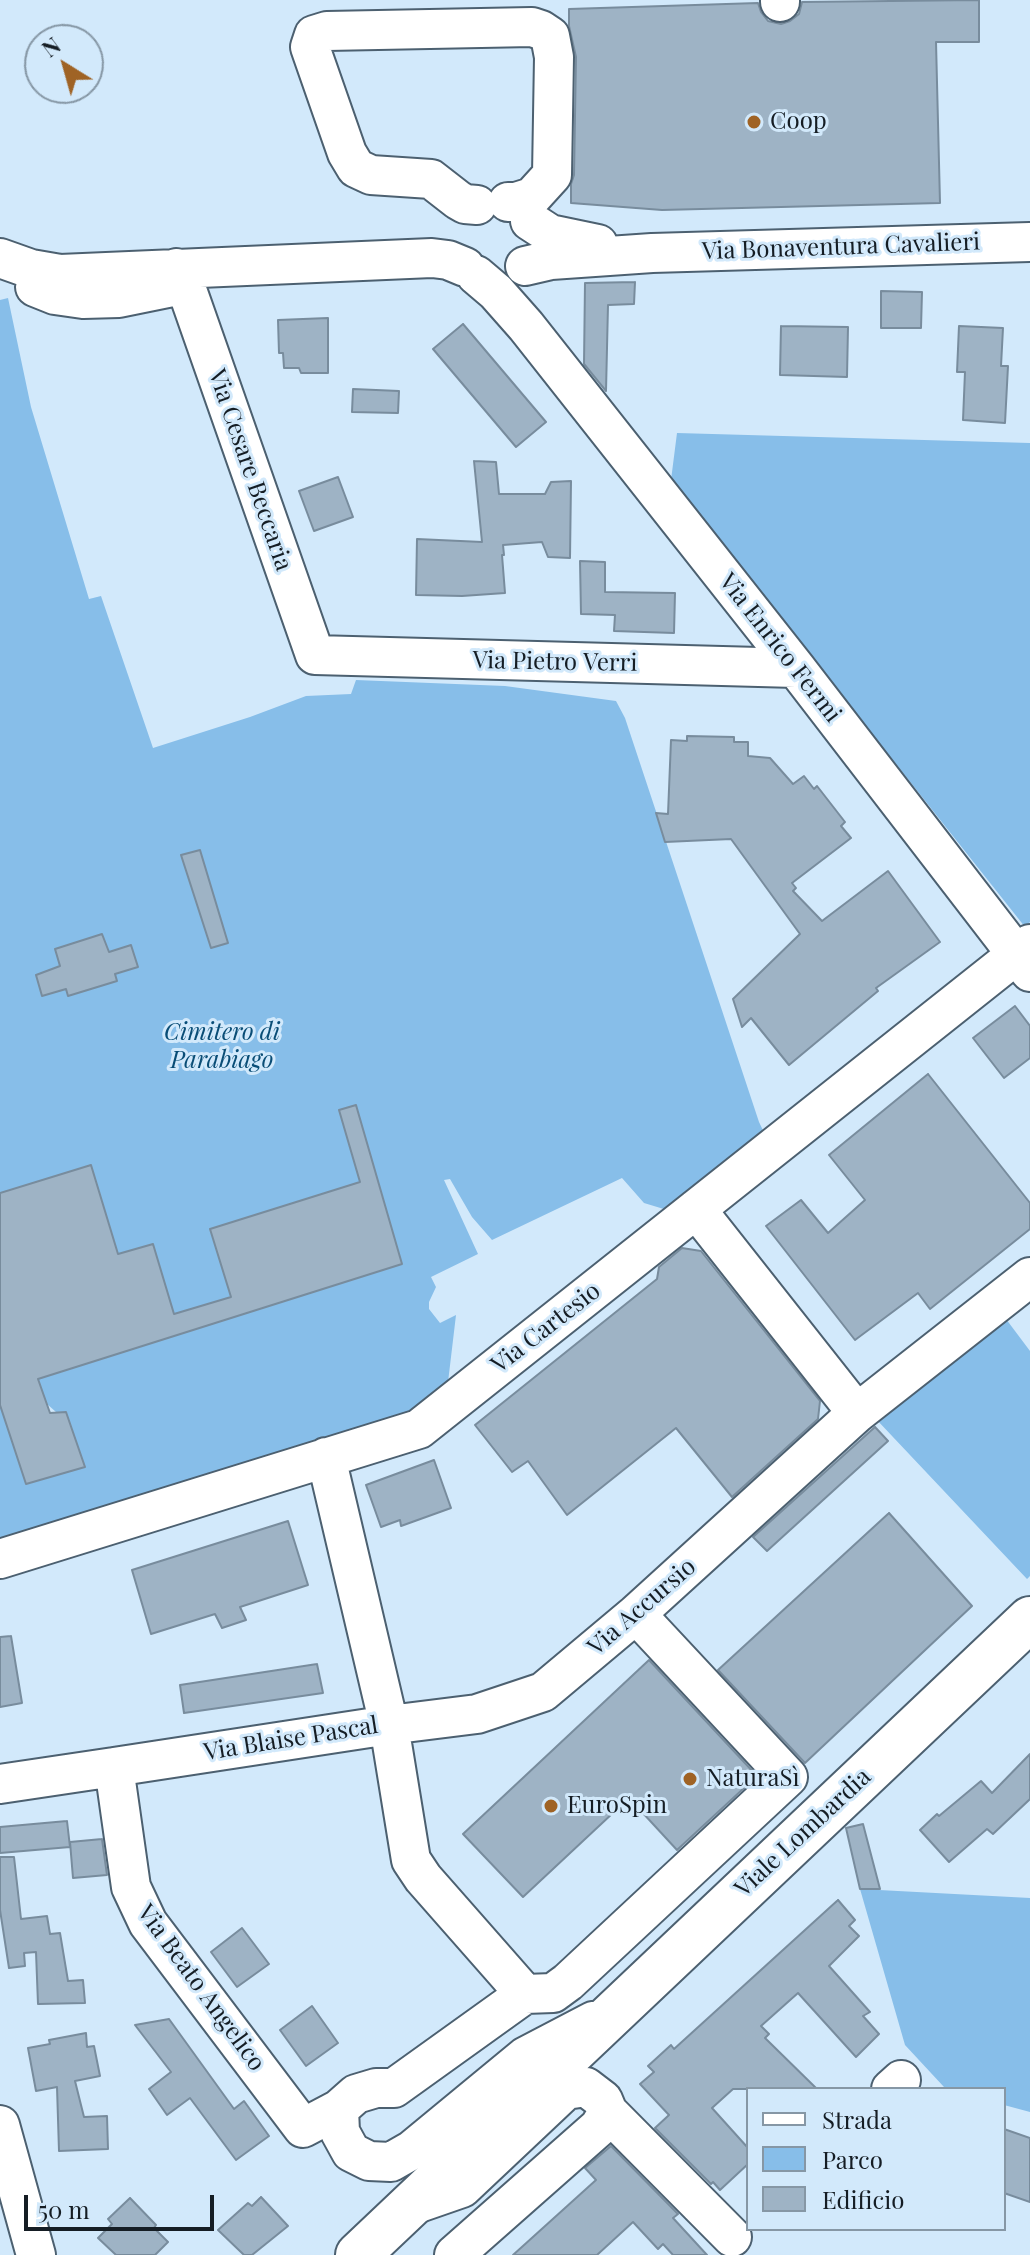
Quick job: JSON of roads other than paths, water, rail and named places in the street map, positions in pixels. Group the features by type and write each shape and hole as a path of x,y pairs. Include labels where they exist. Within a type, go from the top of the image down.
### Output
{"main road":[{"name":"Viale Lombardia","path":"358,2255 1030,1619"},
{"name":"Viale Lombardia","path":"325,2255 575,2047"}],"street":[{"path":"470,271 458,255 455,242 493,213 532,197 552,175 554,57 551,16 532,27 327,31 314,35 310,41 347,153 356,168 371,175 431,179 465,204 493,213 535,242 523,267"},
{"name":"Via Bonaventura Cavalieri","path":"370,260 426,244 493,213 550,234 652,253"},
{"name":"Via Bonaventura Cavalieri","path":"0,260 28,284 55,295 83,299 130,297 180,276 252,266 432,258 448,260 488,279 502,279 523,267 551,260 652,253 1030,242"},
{"name":"Via Enrico Fermi","path":"523,267 515,297 526,326"},
{"name":"Via Enrico Fermi","path":"470,271 502,299 526,326 1025,957"},
{"name":"Via Cesare Beccaria","path":"180,276 315,655"},
{"name":"Via Pietro Verri","path":"315,655 796,668"},
{"name":"Via Cartesio","path":"0,1559 419,1429 696,1209 1025,957"},
{"path":"696,1209 857,1413"},
{"name":"Via Accursio","path":"389,1725 477,1714 543,1692 636,1614 857,1413 1030,1277"},
{"name":"Via Blaise Pascal","path":"114,1767 389,1725 326,1457"},
{"path":"616,2009 526,2056 412,2150 391,2162 369,2161 351,2152 340,2132 339,2109 356,2094 376,2088 394,2088 525,1994 553,1993 568,1982 788,1777 636,1614"},
{"path":"389,1725 411,1860 423,1878 525,1994"},
{"path":"0,1784 114,1767"},
{"name":"Via Beato Angelico","path":"114,1767 131,1887 148,1923 303,2128 339,2109"},
{"path":"407,2208 462,2188 566,2090 586,2087 603,2100 608,2112 731,2238"},
{"path":"454,2255 599,2127 608,2112"},
{"path":"0,2125 12,2224 36,2255"},
{"path":"12,2224 52,2255"}],"place":[{"name":"Coop","path":"754,122"},
{"name":"NaturaSì","path":"690,1779"},
{"name":"EuroSpin","path":"551,1806"}],"park label":[{"name":"Cimitero di Parabiago","path":"222,1047"}]}
